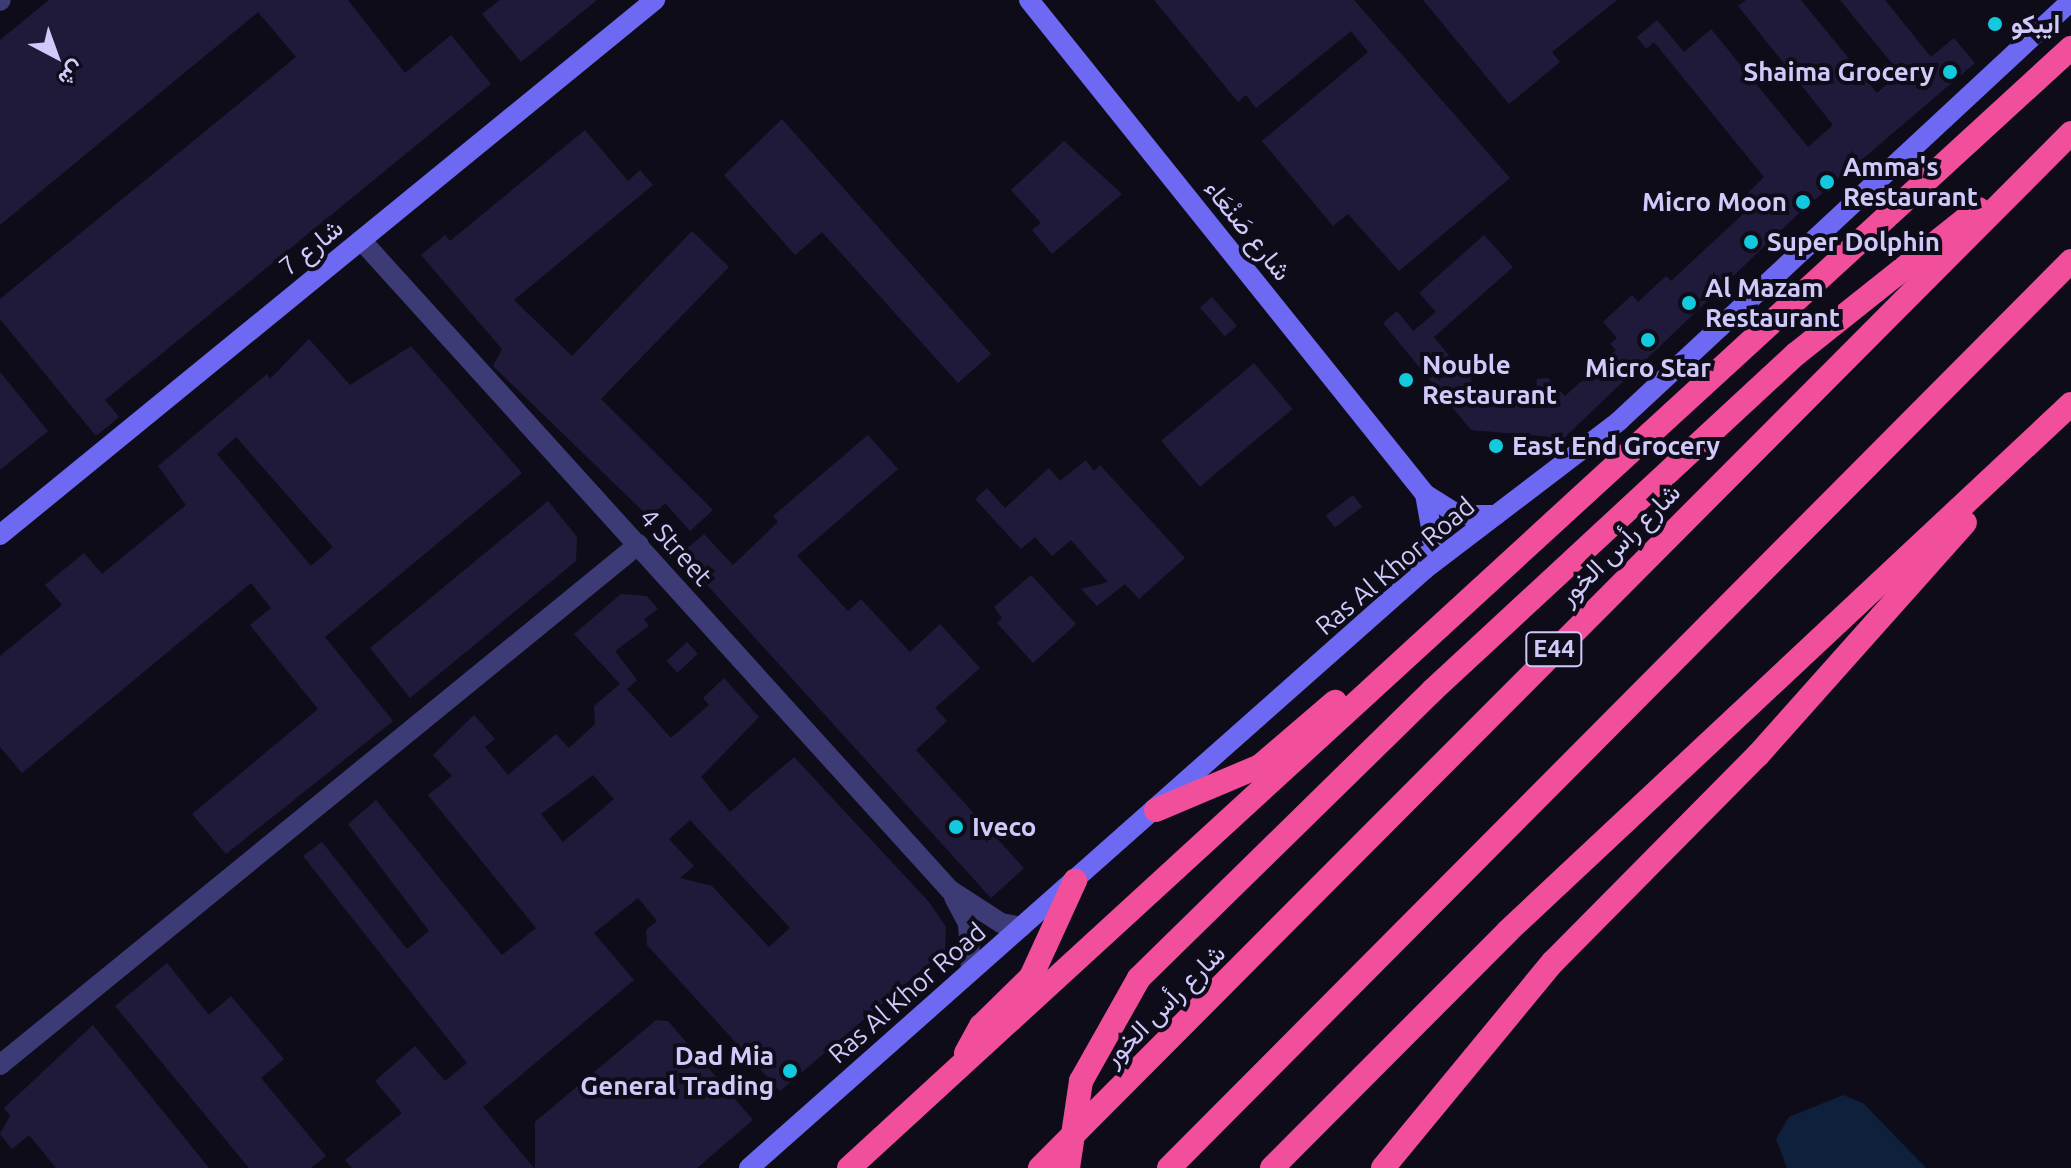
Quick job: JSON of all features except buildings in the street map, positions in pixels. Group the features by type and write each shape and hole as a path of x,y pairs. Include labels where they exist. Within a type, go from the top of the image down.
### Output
{"highway":[{"path":"849,1168 2071,48"},
{"name":"شارع رأس الخور","path":"1040,1168 2025,175 2071,133"},
{"path":"1068,1168 1081,1081 1139,978 1433,690 1796,354 2025,175"},
{"path":"1169,1168 2071,261"},
{"path":"1272,1168 1508,931 2071,405"},
{"path":"1383,1168 1553,962 1758,755 2071,405"},
{"path":"1156,810 1260,766 1540,532"},
{"path":"956,1071 981,1026 1031,977 1075,881"}],"street":[{"name":"شارع 7","path":"0,535 655,0"},
{"name":"شارع صَنْعَاء","path":"1029,0 1425,494 1458,515 1496,515"},
{"name":"Ras Al Khor Road","path":"749,1168 1425,569 1619,421 2071,1"},
{"name":"4 Street","path":"361,240 950,890 979,912 1022,927"},
{"name":"شارع صَنْعَاء","path":"1425,494 1433,539 1425,569"},
{"path":"0,1065 639,544"},
{"name":"4 Street","path":"950,890 968,923 971,969"}],"water":[{"path":"1843,1095 1863,1103 1926,1168 1787,1168 1776,1139 1789,1117"}],"place":[{"name":"ايبكو","path":"1995,24"},
{"name":"Shaima Grocery","path":"1950,72"},
{"name":"Amma's Restaurant","path":"1827,182"},
{"name":"Micro Moon","path":"1803,202"},
{"name":"Super Dolphin","path":"1751,242"},
{"name":"Al Mazam Restaurant","path":"1689,303"},
{"name":"Micro Star","path":"1648,340"},
{"name":"Nouble Restaurant","path":"1406,380"},
{"name":"East End Grocery","path":"1496,446"},
{"name":"Iveco","path":"956,827"},
{"name":"Dad Mia General Trading","path":"790,1071"}]}
